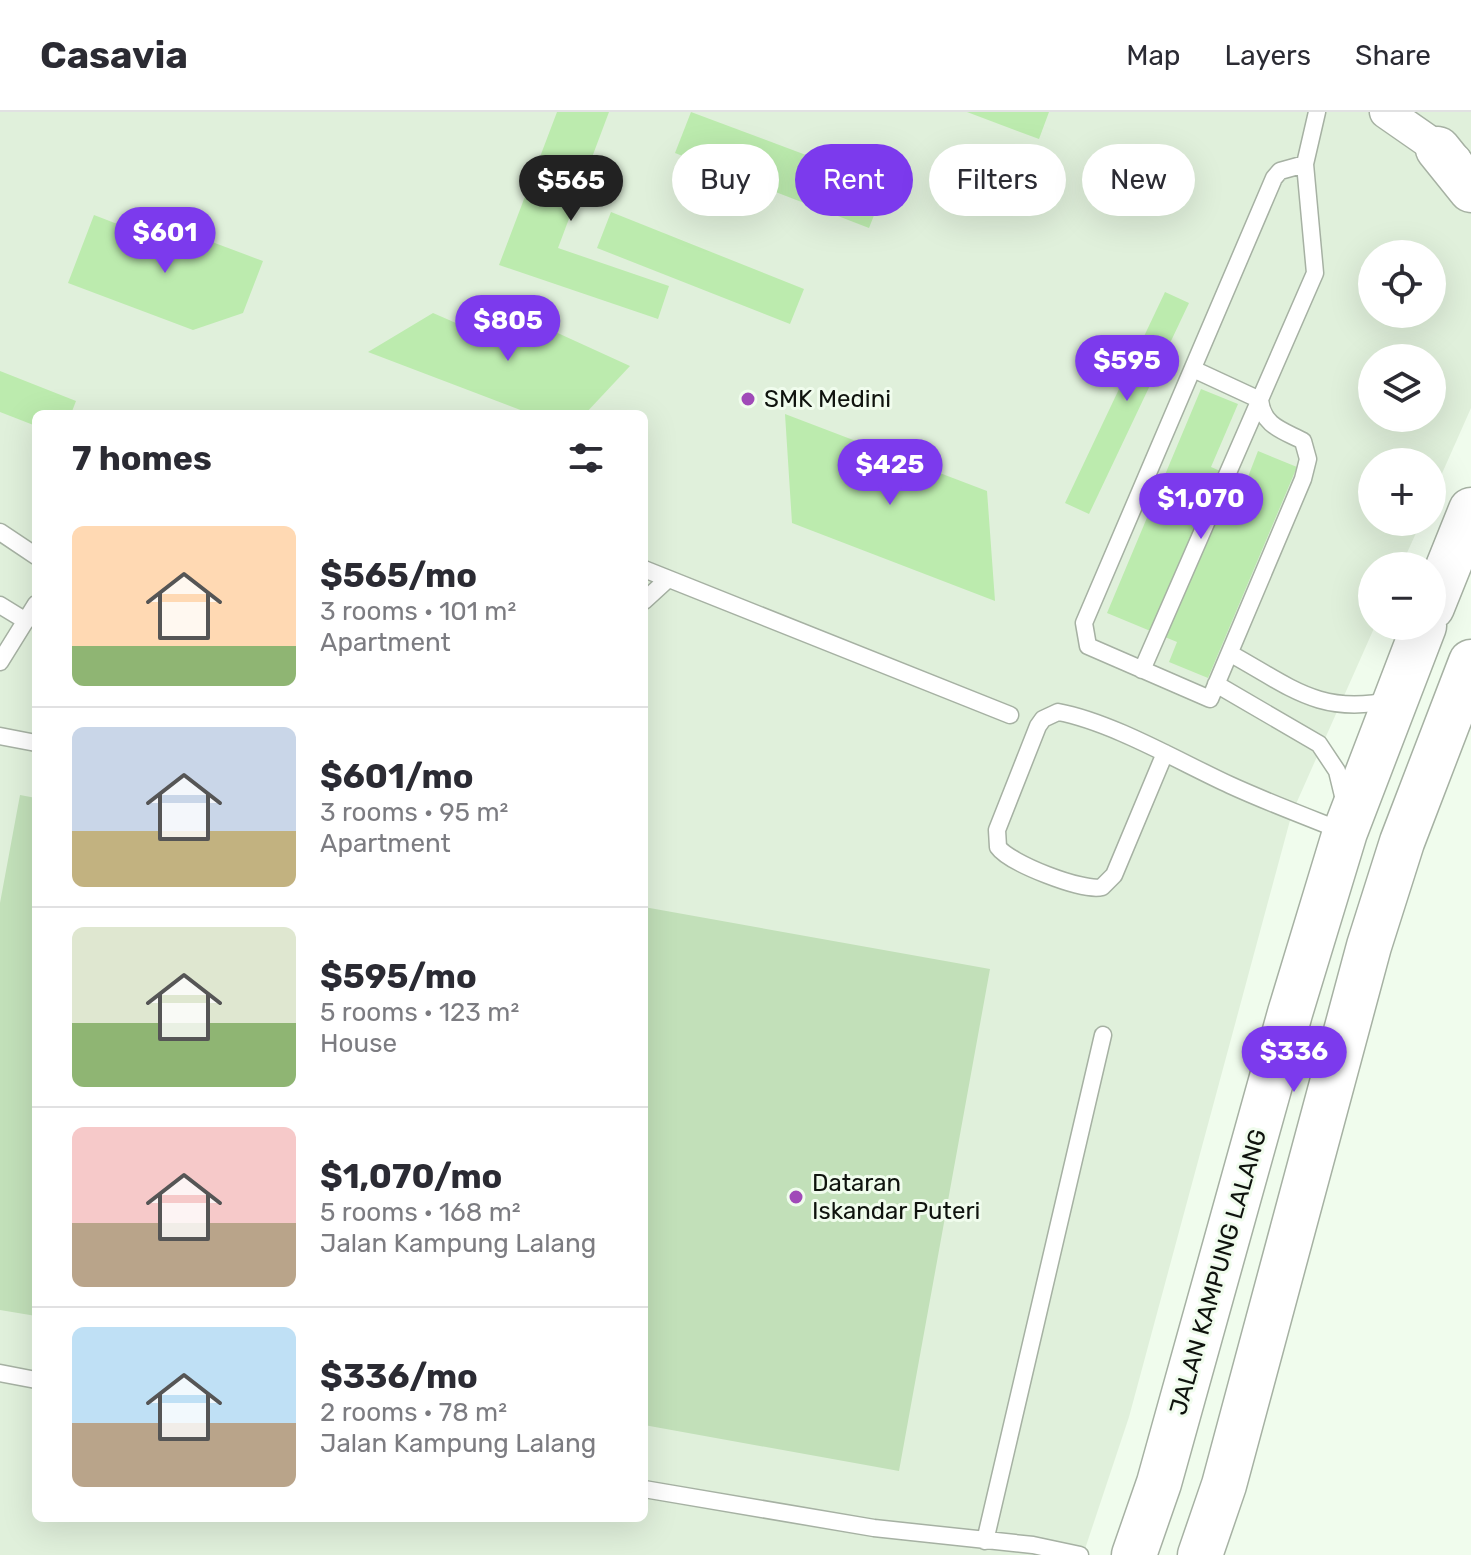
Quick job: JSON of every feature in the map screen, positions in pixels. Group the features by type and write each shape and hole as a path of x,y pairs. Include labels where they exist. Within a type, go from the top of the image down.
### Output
{"main road":[{"path":"1454,160 1471,190"},
{"path":"1446,572 1471,510"},
{"name":"JALAN KAMPUNG LALANG","path":"1134,1555 1163,1469 1290,1013 1347,827 1419,640"},
{"path":"1200,1555 1224,1485 1369,946 1402,842 1471,662"}],"street":[{"path":"1386,112 1454,160"}],"lane":[{"path":"1142,670 1315,273 1305,164 1317,112"},
{"path":"1260,400 1261,414 1268,424 1303,441 1308,459 1303,479 1210,699 1088,646 1084,623 1274,178 1280,171 1305,164"},
{"path":"1193,369 1260,400"},
{"path":"0,532 32,553"},
{"path":"648,571 1010,715"},
{"path":"648,597 668,579"},
{"path":"0,605 26,621"},
{"path":"0,662 32,611"},
{"path":"1231,654 1315,701 1364,706 1396,698"},
{"path":"1165,753 1114,875 1102,887 1086,888 1009,858 998,847 997,830 1038,726 1050,714 1066,714 1165,753 1233,786 1347,827 1337,771 1319,744 1216,684"},
{"path":"0,736 32,742"},
{"path":"985,1541 1103,1035"},
{"path":"0,1373 32,1379"},
{"path":"648,1490 874,1528 1033,1545 1080,1555"}],"shaded area":[{"path":"0,112 1471,112 1471,408 1446,464 1446,448 1358,448 1358,536 1415,536 1407,552 1358,552 1358,640 1369,640 1292,813 1129,1417 1083,1555 0,1555"}],"green space":[{"path":"20,795 32,797 32,1315 0,1310 0,903"},
{"name":"Dataran Iskandar Puteri","path":"648,908 990,969 899,1471 648,1426"}],"building":[{"path":"557,112 609,112 558,248 669,286 658,319 499,265"},
{"path":"691,112 776,144 679,144"},
{"path":"967,112 1049,112 1039,139"},
{"path":"779,145 795,151 795,199 779,193"},
{"path":"611,212 804,289 790,324 597,248"},
{"path":"94,215 198,255 204,239 263,261 243,313 193,330 68,283"},
{"path":"838,216 874,216 869,228"},
{"path":"1165,292 1189,303 1089,514 1065,503"},
{"path":"433,313 479,333 516,314 630,366 589,410 520,410 368,352"},
{"path":"0,371 76,401 73,410 32,410 32,424 0,412"},
{"path":"1201,389 1238,404 1211,467 1246,482 1258,451 1297,467 1208,678 1169,662 1177,642 1107,613"},
{"path":"785,414 987,491 995,601 792,523"}],"place":[{"name":"SMK Medini","path":"748,399"},
{"name":"Dataran Iskandar Puteri","path":"796,1197"}]}
